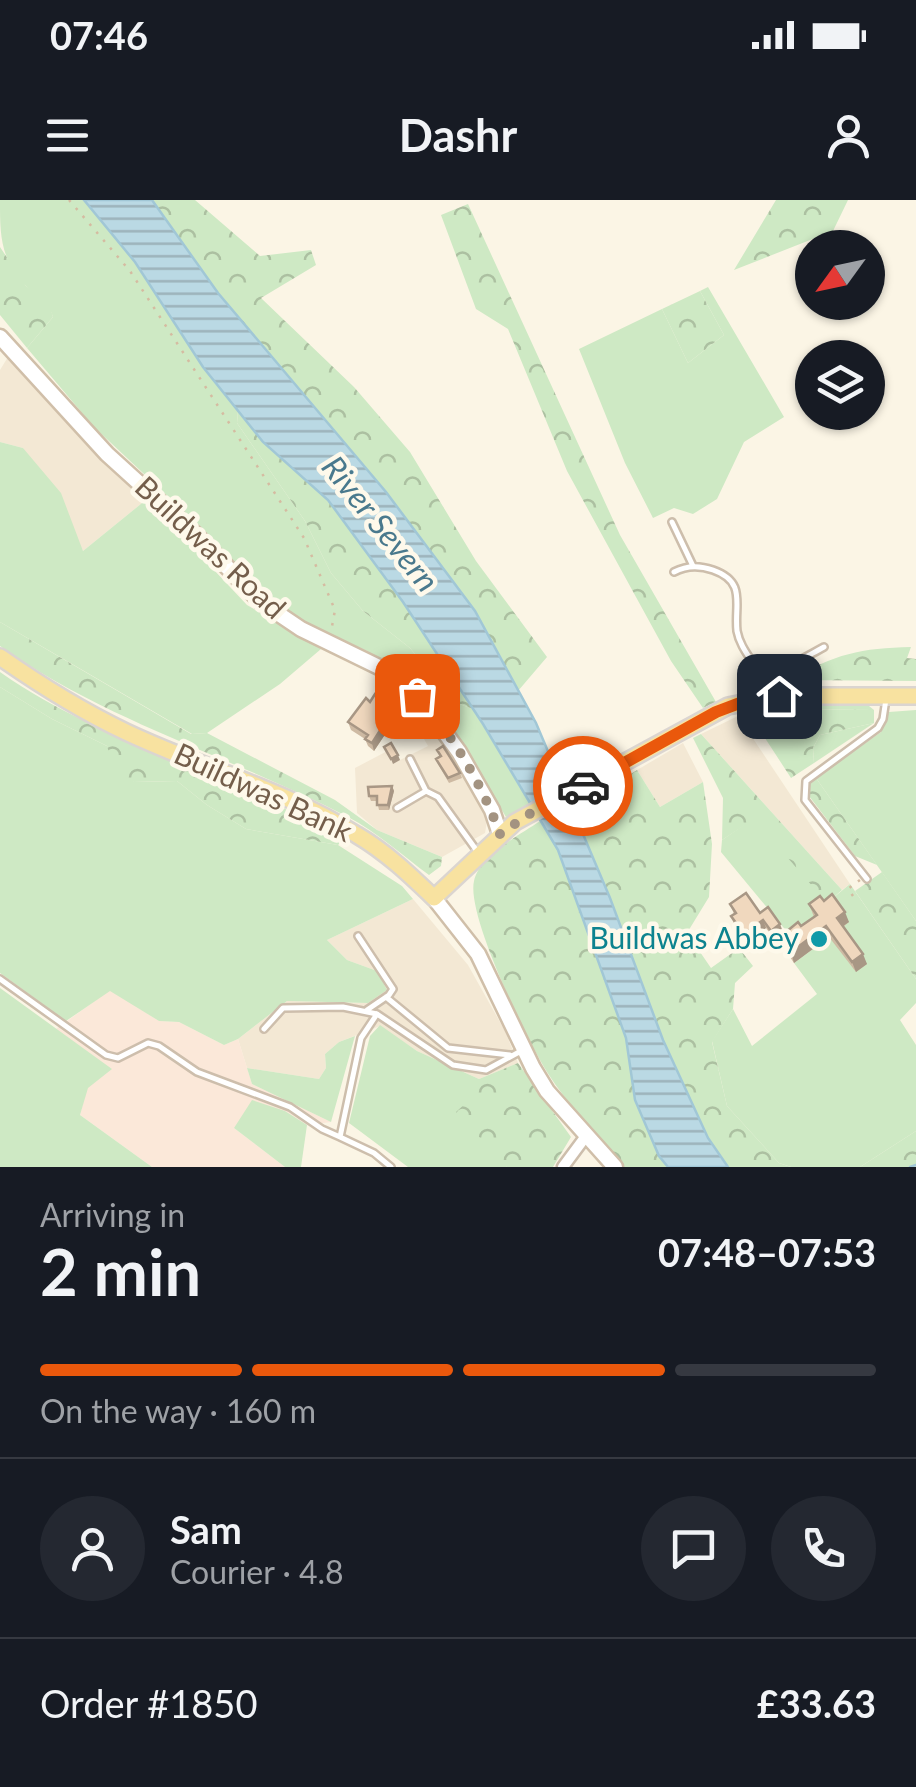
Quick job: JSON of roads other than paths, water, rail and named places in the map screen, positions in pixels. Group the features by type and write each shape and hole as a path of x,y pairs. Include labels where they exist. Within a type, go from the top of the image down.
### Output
{"main road":[{"name":"Buildwas Bank","path":"0,658 66,701 128,733 291,800 357,834 396,862 434,898"},
{"path":"434,898 514,822 716,712 745,701 779,696 916,696"}],"street":[{"name":"Buildwas Road","path":"0,338 106,454 195,534 244,586 279,615 383,669 430,709 476,781 500,834"},
{"path":"434,898 478,954 518,1052 615,1167"},
{"path":"562,1167 586,1136"}],"lane":[{"path":"672,522 693,566"},
{"path":"674,572 693,566 727,575 735,588 739,608 737,629 751,660 772,669 788,666 824,647"},
{"path":"864,878 805,800 806,781 878,728 884,718 886,696"},
{"path":"410,759 426,791 438,797 479,854"},
{"path":"397,808 426,791"},
{"path":"358,936 391,984 392,992 367,1010"},
{"path":"0,979 106,1056 118,1058 148,1044 158,1046 198,1072 290,1107 322,1130 374,1154 391,1167"},
{"path":"386,997 448,1048 518,1052"},
{"path":"264,1029 283,1008 367,1010 453,1065 486,1070 518,1052"},
{"path":"340,1136 361,1038 377,1014"}],"water":[{"name":"River Severn","path":"84,200 152,200 218,293 386,492 475,611 536,723 610,898 663,1040 708,1138 728,1167 668,1167 659,1156 635,1100 626,1038 558,850 483,724 403,602 328,500 263,442 203,367 135,262"}],"waterway":[{"path":"910,1167 916,1165"}],"place":[{"name":"Buildwas Abbey","path":"819,939"}]}
